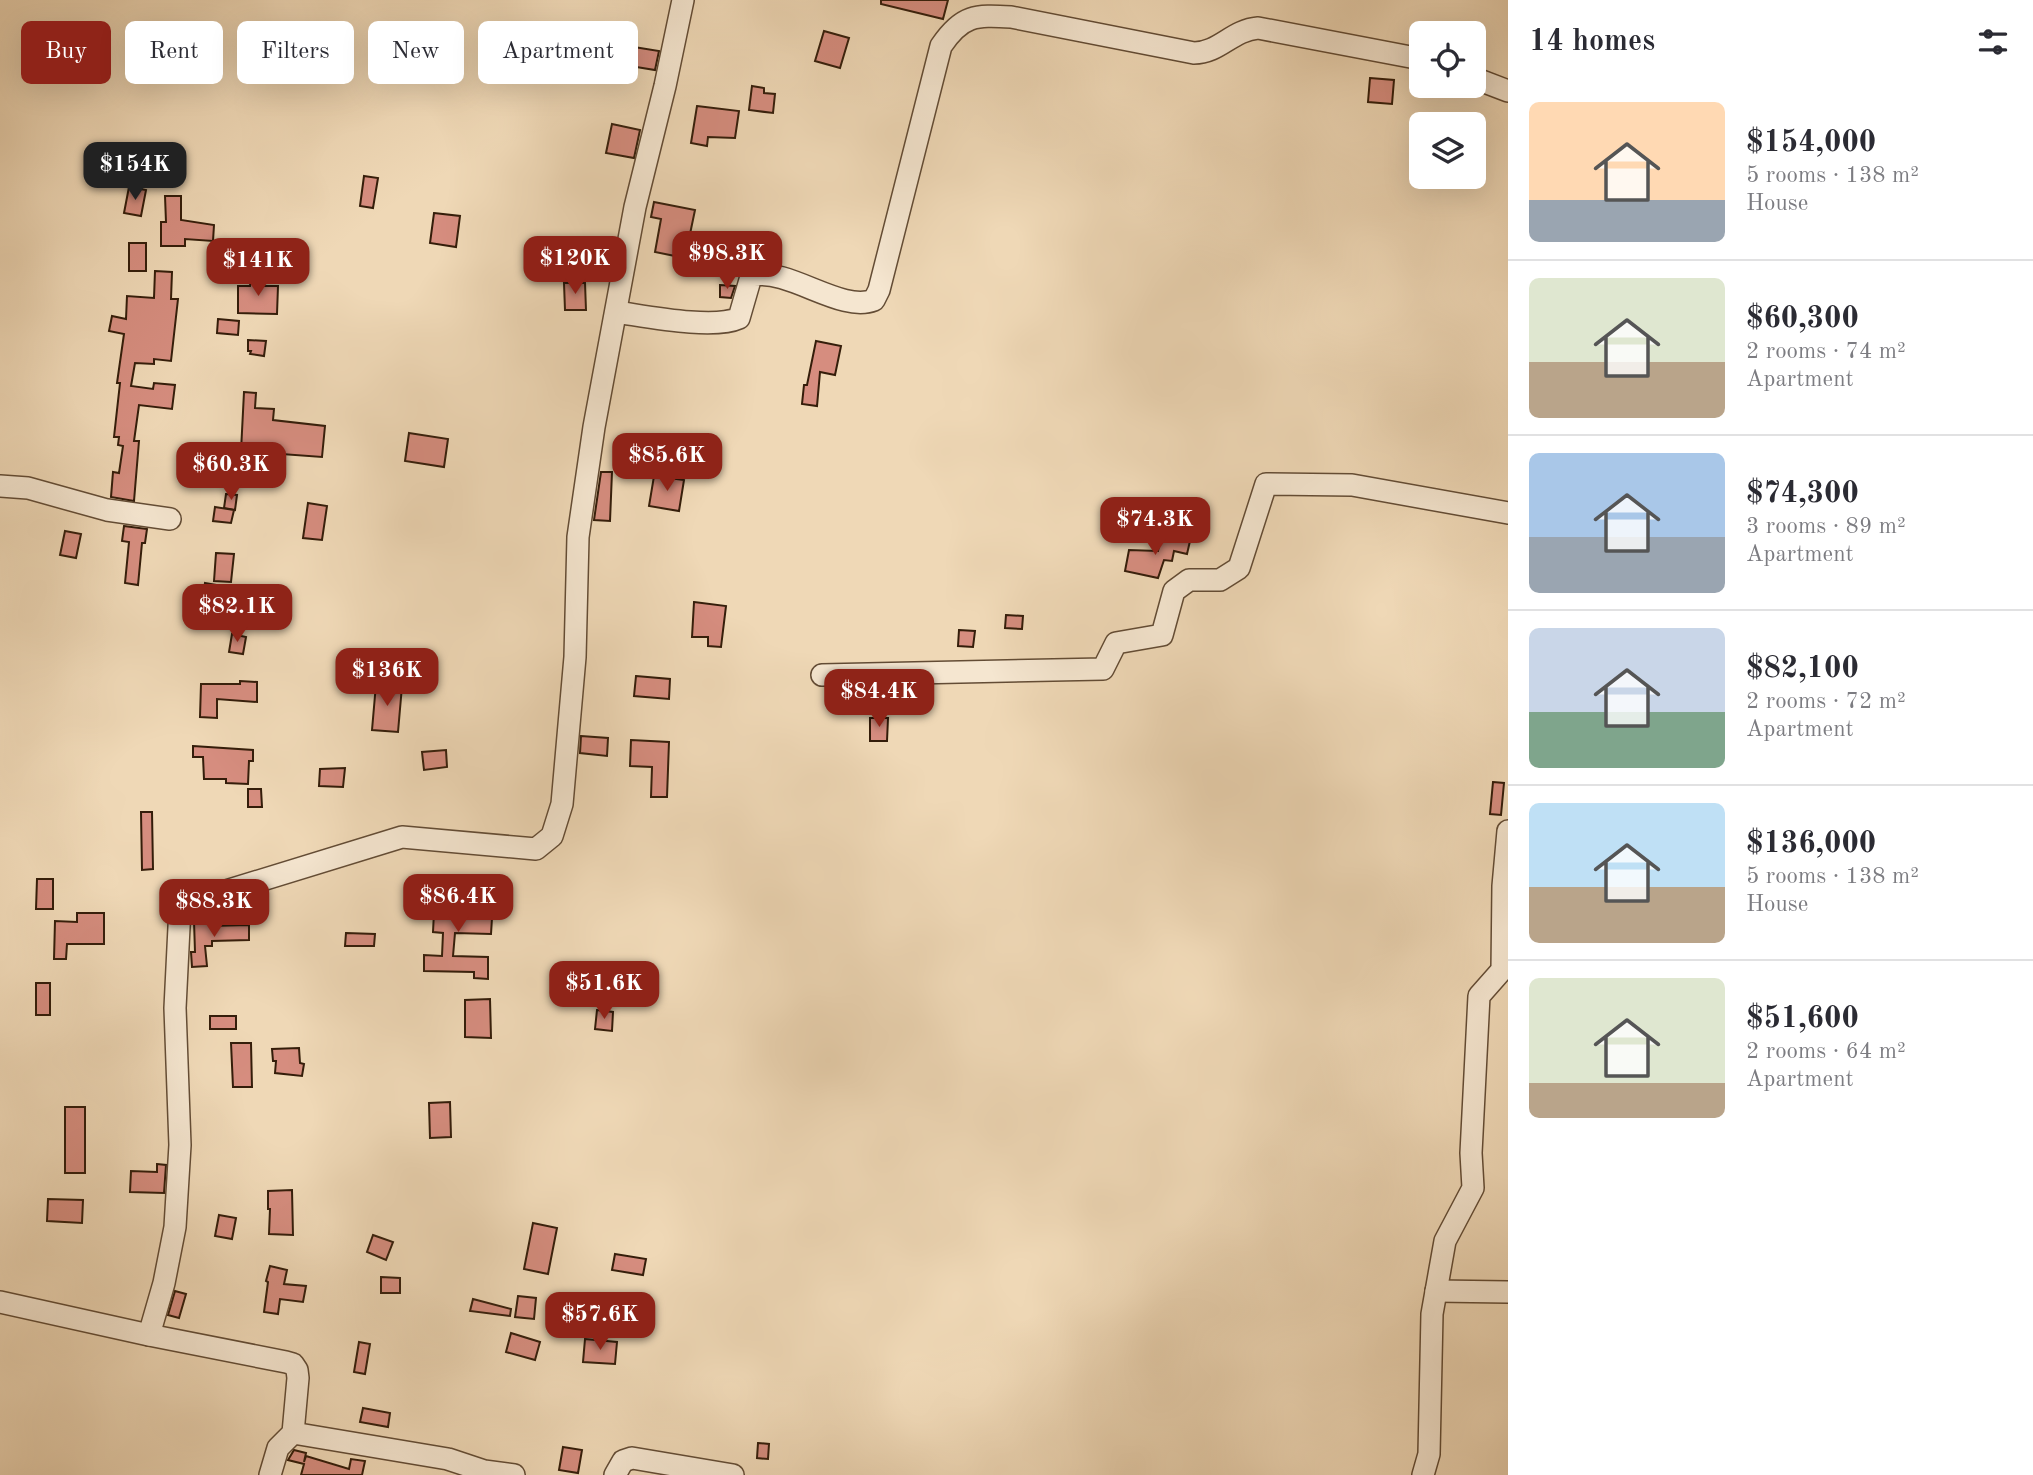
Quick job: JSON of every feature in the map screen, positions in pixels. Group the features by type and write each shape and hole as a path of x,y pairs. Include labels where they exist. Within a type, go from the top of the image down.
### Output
{"street":[{"path":"149,1335 164,1283 175,1227 180,1145 175,1008 180,907 402,837 536,849 552,836 562,804 572,684 578,537 594,427 635,207 666,86 684,0"},
{"path":"616,312 691,321 732,321 738,317 753,275 764,273 848,301 865,303 874,300 879,290 941,46 953,29 965,20 982,16 1010,17 1194,53 1208,53 1233,35 1246,29 1258,28 1409,57"},
{"path":"1486,83 1508,91"},
{"path":"822,675 1103,669 1116,643 1161,635 1174,591 1189,580 1220,580 1239,568 1266,484 1352,485 1508,513"},
{"path":"0,486 28,488 107,510 170,519"},
{"path":"1423,1475 1429,1454 1432,1314 1436,1291 1445,1241 1473,1188 1471,1153 1479,996 1502,970 1503,886 1508,831"},
{"path":"1436,1291 1508,1292"},
{"path":"0,1302 293,1364 298,1378 293,1433 278,1448 270,1475"},
{"path":"293,1433 448,1459 484,1471 514,1475"},
{"path":"615,1475 623,1461 632,1458 733,1475"}],"building":[{"path":"881,0 948,0 943,19 881,4"},
{"path":"824,31 849,38 840,68 815,61"},
{"path":"638,48 659,51 655,70 638,67"},
{"path":"1370,78 1394,80 1392,104 1368,102"},
{"path":"752,86 764,88 764,93 775,94 773,113 749,110"},
{"path":"697,106 739,111 735,138 708,137 707,146 691,143"},
{"path":"612,124 640,130 634,158 606,153"},
{"path":"364,176 378,178 373,208 360,206"},
{"path":"129,187 146,190 141,216 124,213"},
{"path":"165,196 181,196 181,220 214,225 213,241 185,239 185,246 161,246 161,222 166,222"},
{"path":"654,202 695,210 685,258 655,252 661,219 651,217"},
{"path":"434,213 460,216 456,247 430,243"},
{"path":"129,243 146,243 146,271 129,271"},
{"path":"155,271 172,272 171,299 178,299 171,361 154,359 154,364 135,363 131,386 153,389 154,383 175,385 172,409 139,405 134,441 139,441 134,501 111,497 113,472 119,473 123,446 118,445 119,437 114,437 120,383 117,383 124,334 109,331 112,316 126,319 127,296 154,298"},
{"path":"251,275 264,276 264,286 278,286 277,314 238,313 238,286 250,286"},
{"path":"564,283 585,283 586,310 565,310"},
{"path":"720,285 735,286 731,298 720,297"},
{"path":"218,319 239,321 238,335 217,333"},
{"path":"248,340 266,341 264,356 250,354"},
{"path":"816,341 841,346 835,375 820,372 817,406 802,404 804,385 807,385"},
{"path":"244,392 256,393 255,408 274,409 273,420 325,426 322,457 241,451"},
{"path":"409,433 448,439 444,467 405,461"},
{"path":"601,472 612,472 610,521 594,520"},
{"path":"654,476 684,480 679,511 649,506"},
{"path":"226,494 237,495 235,510 224,508"},
{"path":"308,503 327,506 322,540 303,538"},
{"path":"215,507 234,510 231,523 213,521"},
{"path":"124,526 147,529 145,543 142,543 138,585 125,583 129,542 122,541"},
{"path":"65,531 81,534 76,558 60,555"},
{"path":"1161,535 1190,541 1187,554 1174,551 1172,561 1164,560 1158,578 1125,571 1129,550 1158,551"},
{"path":"216,553 234,554 231,582 214,581"},
{"path":"205,583 217,585 215,604 202,602"},
{"path":"694,602 726,606 721,647 708,646 708,637 692,637"},
{"path":"1006,615 1023,616 1022,629 1005,628"},
{"path":"959,630 975,631 973,647 958,646"},
{"path":"232,634 246,637 243,654 229,652"},
{"path":"636,676 670,679 669,699 634,696"},
{"path":"240,681 257,682 257,702 217,699 217,718 200,717 201,684 240,684"},
{"path":"376,684 402,686 398,732 372,730"},
{"path":"870,718 888,718 887,741 870,741"},
{"path":"581,736 608,738 607,756 580,753"},
{"path":"631,740 669,742 667,797 651,797 652,767 630,766"},
{"path":"193,746 253,750 253,761 249,761 248,784 226,783 226,779 204,779 203,757 193,757"},
{"path":"446,750 447,767 424,770 422,752"},
{"path":"345,768 343,787 319,786 320,769"},
{"path":"1493,782 1504,783 1501,815 1490,814"},
{"path":"248,789 261,789 262,807 248,807"},
{"path":"141,812 152,812 153,869 142,870"},
{"path":"37,879 53,879 53,909 36,909"},
{"path":"444,885 467,886 466,900 473,901 472,917 492,918 491,934 455,933 453,956 488,957 488,979 474,978 474,972 424,971 424,955 442,956 443,933 433,932 434,912 443,913"},
{"path":"77,913 104,913 104,944 67,944 66,959 54,959 55,921 77,922"},
{"path":"194,921 203,921 203,924 211,926 249,925 249,940 212,941 212,946 205,946 207,966 192,967 191,952 195,952"},
{"path":"346,933 375,934 374,946 345,946"},
{"path":"36,983 50,983 50,1015 36,1015"},
{"path":"490,999 491,1038 465,1037 465,1000"},
{"path":"597,1010 613,1012 612,1031 595,1029"},
{"path":"210,1016 236,1016 236,1029 210,1029"},
{"path":"231,1043 251,1043 252,1087 233,1087"},
{"path":"299,1048 300,1063 304,1064 302,1076 275,1073 276,1061 273,1061 272,1049"},
{"path":"450,1102 451,1137 430,1138 429,1103"},
{"path":"65,1107 85,1107 85,1173 65,1173"},
{"path":"157,1164 166,1165 164,1193 130,1192 131,1171 157,1172"},
{"path":"292,1190 293,1235 269,1234 268,1191"},
{"path":"48,1199 83,1200 82,1223 47,1221"},
{"path":"219,1215 236,1218 232,1239 215,1236"},
{"path":"533,1223 557,1228 548,1274 524,1269"},
{"path":"373,1235 393,1242 386,1260 367,1252"},
{"path":"615,1254 646,1259 643,1275 612,1270"},
{"path":"270,1266 287,1270 284,1284 306,1286 303,1302 280,1299 278,1314 264,1312"},
{"path":"381,1277 400,1278 400,1293 381,1293"},
{"path":"175,1291 186,1294 179,1318 168,1315"},
{"path":"518,1296 536,1298 534,1319 515,1317"},
{"path":"473,1299 511,1309 510,1316 470,1311"},
{"path":"511,1333 540,1342 535,1360 506,1352"},
{"path":"585,1339 617,1342 615,1364 583,1362"},
{"path":"359,1342 370,1344 365,1374 354,1372"},
{"path":"363,1408 390,1413 388,1427 360,1422"},
{"path":"758,1443 769,1444 768,1459 757,1458"},
{"path":"563,1447 582,1450 578,1473 559,1470"},
{"path":"294,1450 306,1453 304,1462 306,1456 349,1469 351,1459 365,1461 362,1475 301,1475 304,1464 288,1460"}]}
